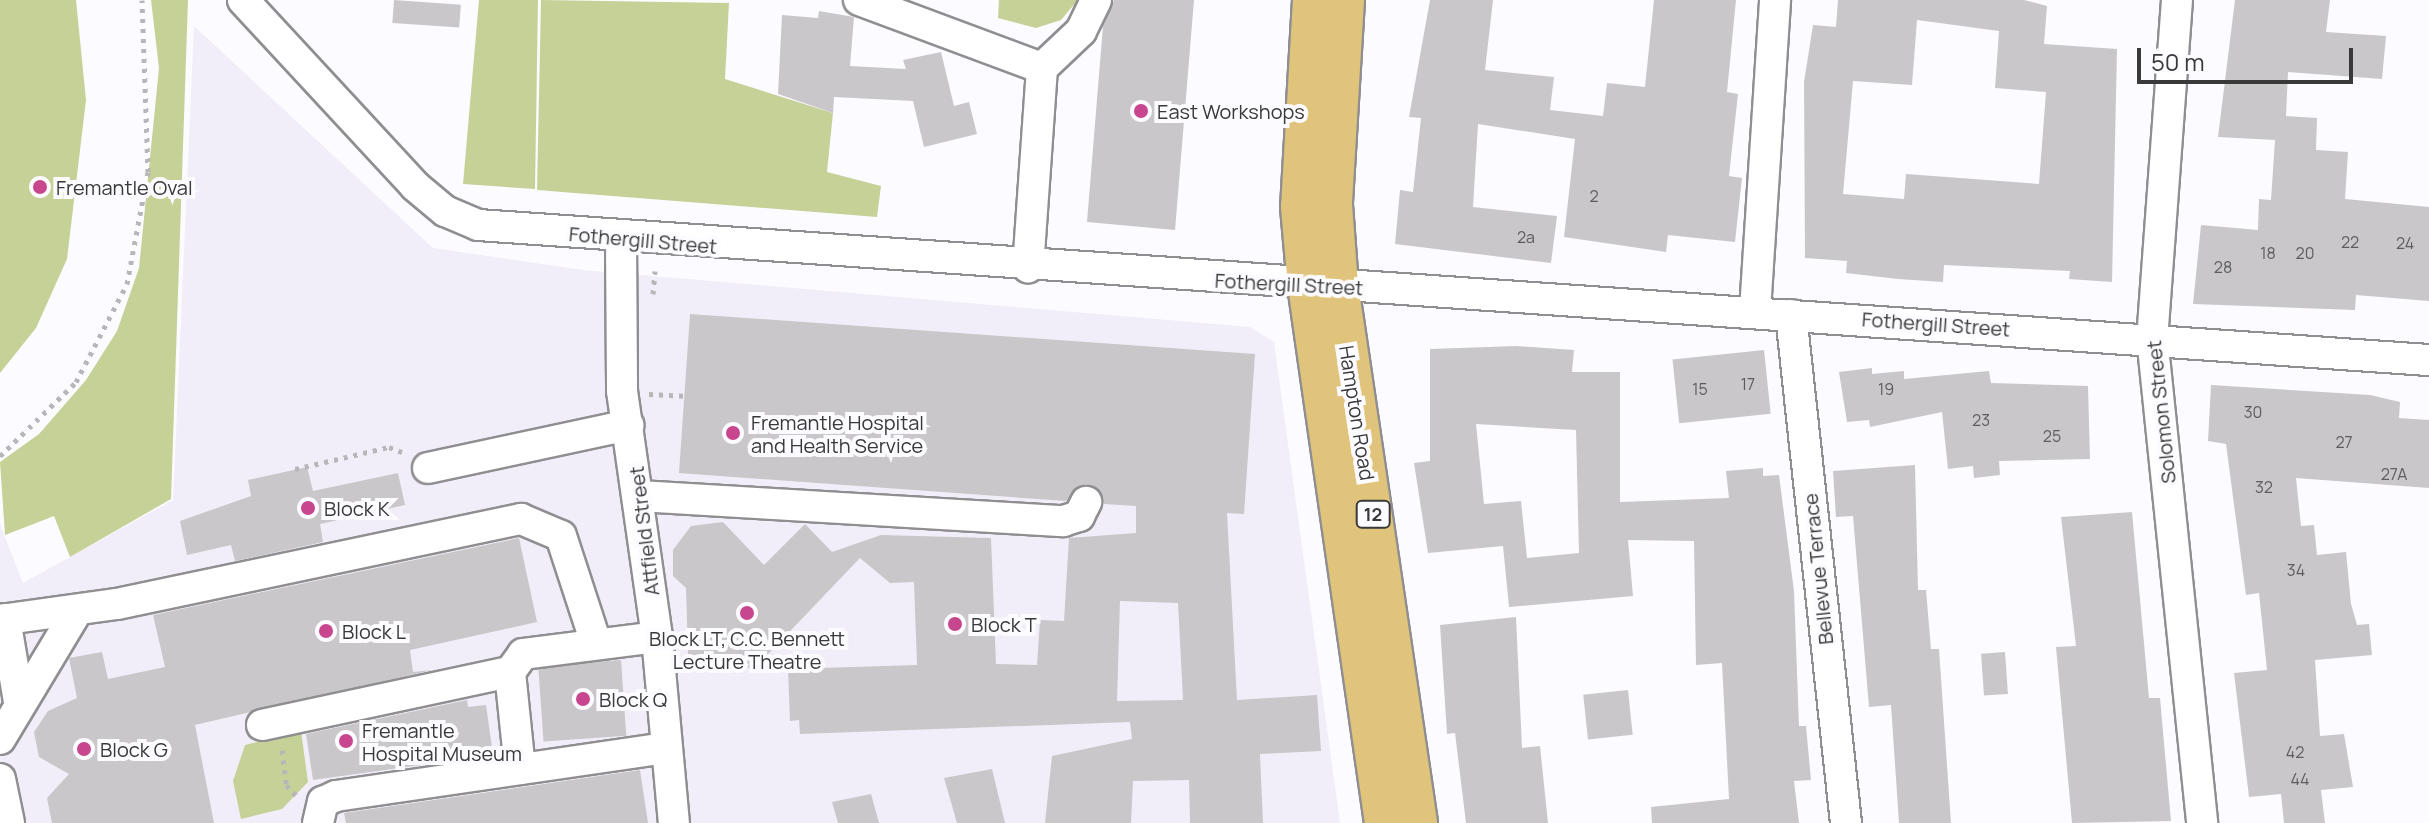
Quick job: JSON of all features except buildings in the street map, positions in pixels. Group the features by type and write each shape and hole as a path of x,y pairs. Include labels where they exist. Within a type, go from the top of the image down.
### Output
{"main road":[{"name":"Hampton Road","path":"1312,0 1300,207 1323,286 1418,823"},
{"name":"Hampton Road","path":"1345,0 1333,205 1323,286 1384,823"}],"street":[{"name":"Fothergill Street","path":"243,0 318,87 445,211 478,225 621,240 2152,337 2429,360"},
{"path":"859,0 1042,68"},
{"path":"1028,268 1042,68 1081,31 1096,0"},
{"path":"1755,311 1775,0"},
{"name":"Solomon Street","path":"2177,0 2152,337 2202,823"},
{"name":"Attfield Street","path":"621,240 628,425 657,637 674,823"},
{"name":"Bellevue Terrace","path":"1791,315 1846,823"},
{"path":"428,468 628,425"},
{"path":"639,496 1063,521 1079,516 1086,502"},
{"path":"19,702 2,619 77,611 521,519 561,536 596,643"},
{"path":"0,739 19,702 77,611"},
{"path":"274,722 510,672 536,650 657,637"},
{"path":"510,672 520,769"},
{"path":"319,817 336,796 667,748"},
{"path":"0,779 9,823"}],"path":[{"path":"0,456 76,382 127,284 148,172 142,0"},
{"path":"652,307 655,271"},
{"path":"648,380 647,394 684,396"},
{"path":"274,722 286,785 319,817"}],"shaded area":[{"name":"Fremantle Hospital and Health Service","path":"194,26 433,248 583,270 1250,327 1274,342 1340,823 0,823 0,524 23,583 173,500"}],"green space":[{"name":"Fremantle Oval","path":"0,0 76,0 86,100 67,259 36,328 0,373"},
{"path":"151,0 188,0 171,499 70,557 54,516 5,535 0,462 39,434 86,380 117,331 139,268 159,68"},
{"path":"479,0 538,0 535,189 463,184"},
{"path":"541,0 729,3 725,79 833,113 827,172 881,186 877,217 537,190"},
{"path":"999,0 1078,0 1061,20 1036,28 998,18"},
{"path":"301,731 308,782 282,809 241,819 233,781 245,745"}],"place":[{"name":"East Workshops","path":"1141,111"},
{"name":"Fremantle Oval","path":"40,187"},
{"name":"Fremantle Hospital and Health Service","path":"733,433"},
{"name":"Block K","path":"308,508"},
{"name":"Block LT, C.C. Bennett Lecture Theatre","path":"747,613"},
{"name":"Block T","path":"955,624"},
{"name":"Block L","path":"326,631"},
{"name":"Block Q","path":"583,699"},
{"name":"Fremantle Hospital Museum","path":"346,741"},
{"name":"Block G","path":"84,749"}]}
